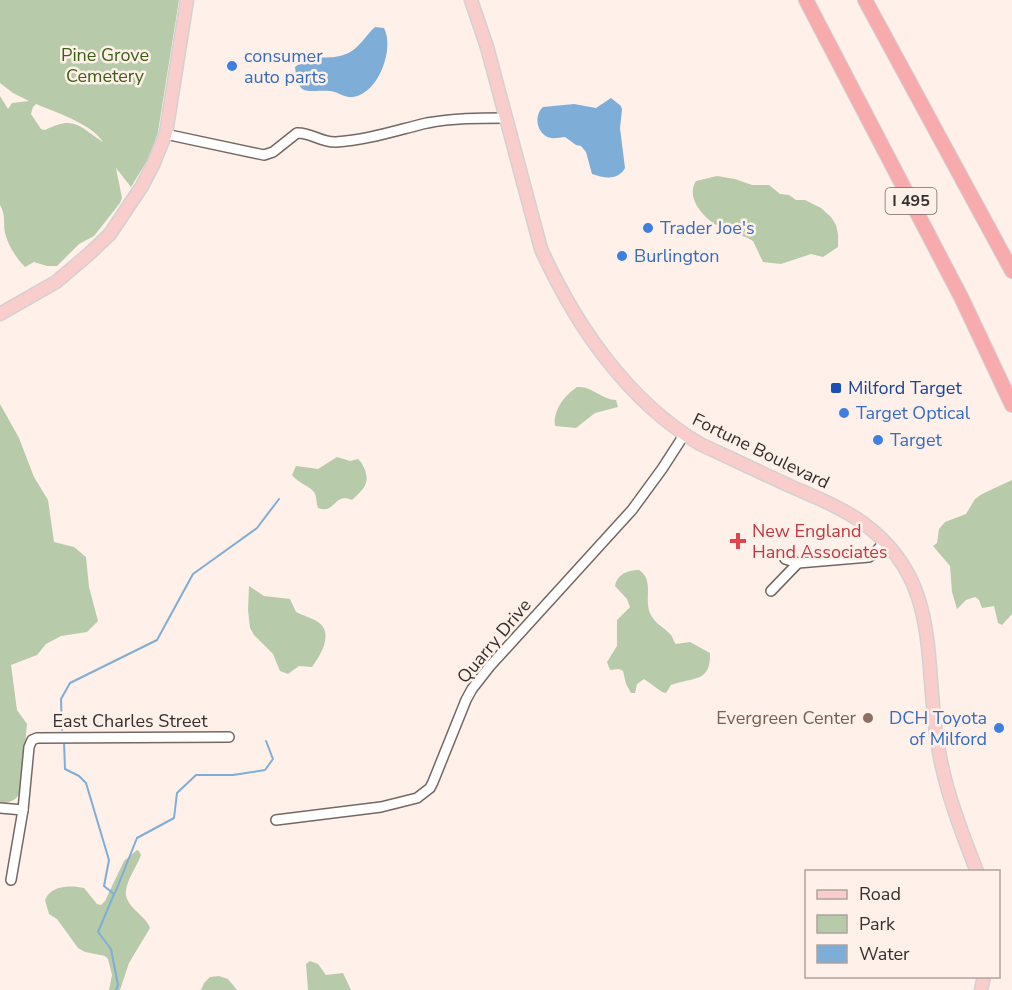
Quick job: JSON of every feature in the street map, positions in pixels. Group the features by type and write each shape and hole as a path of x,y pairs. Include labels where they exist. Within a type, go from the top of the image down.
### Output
{"highway":[{"name":"I 495","path":"806,0 934,246 1012,405"},
{"name":"I 495","path":"865,0 1012,271"}],"main road":[{"path":"0,314 56,282 89,254 110,234 146,178 165,134 187,0"},
{"name":"Fortune Boulevard","path":"471,0 486,43 541,249 550,269 590,335 620,376 640,398 684,435 845,511 863,522 902,562 914,582 926,623 937,743 942,769 948,794 976,870"}],"street":[{"path":"165,134 264,155 273,152 297,133 302,132 320,140 335,142 383,136 430,123 461,118 506,118"},
{"name":"Quarry Drive","path":"276,820 381,807 417,798 425,792 433,782 471,689 632,510 684,435"},
{"path":"785,559 798,563 868,557 875,553 884,542"},
{"path":"771,591 798,563"},
{"name":"East Charles Street","path":"23,810 29,747 37,738 229,737"},
{"path":"0,808 23,810 11,880"}],"green space":[{"name":"Pine Grove Cemetery","path":"0,0 179,0 158,132 150,156 131,187 116,168 122,198 120,203 94,236 79,244 57,266 34,262 25,267 18,260 6,238 0,205 0,96 8,109 12,103 29,101 0,83","holes":["36,104 82,124 103,142 76,124 63,123 45,130 41,129 31,114"]},
{"path":"717,176 752,185 769,185 780,194 789,195 796,200 805,200 821,208 836,225 838,247 823,257 811,254 781,264 763,262 753,241 718,226 702,213 694,201 693,187 696,181"},
{"path":"577,387 588,388 616,400 618,407 595,413 576,428 555,426 560,404"},
{"path":"0,404 19,438 34,477 48,500 54,542 74,547 86,557 89,587 98,621 87,632 61,636 46,644 37,655 11,665 17,710 27,724 21,790 13,800 0,803"},
{"path":"337,457 350,461 358,459 366,474 366,483 352,500 341,499 328,509 318,508 314,492 292,475 296,466 318,469"},
{"path":"1012,480 1012,614 1002,625 998,623 994,606 982,608 975,597 966,600 957,609 952,592 950,566 933,546 937,543 939,529 945,522 966,514 975,499"},
{"path":"639,570 644,574 648,585 649,609 655,620 670,634 676,644 690,642 710,653 710,663 704,674 671,685 666,693 644,679 637,684 635,693 631,693 623,671 610,670 607,662 617,646 617,620 630,607 627,599 615,586 616,582 624,574"},
{"path":"249,586 264,596 290,599 296,612 315,620 323,627 326,638 312,667 299,666 288,674 280,671 273,654 250,628"},
{"path":"137,850 141,855 129,881 126,896 131,906 150,928 129,963 120,990 109,990 112,975 108,959 78,948 57,919 49,914 45,900 56,889 73,886 84,888 97,904 101,905 124,861"},
{"path":"310,961 318,964 326,975 343,973 351,990 308,990 306,964"},
{"path":"219,976 228,979 237,990 201,990 210,977"}],"water":[{"path":"375,27 384,28 387,47 382,69 370,88 362,94 350,97 330,91 309,91 302,88 295,67 309,59 339,56 350,52"},
{"path":"611,98 621,106 622,110 620,128 625,168 615,177 606,177 592,174 586,152 581,146 565,137 546,136 542,133 537,120 543,107 574,104 596,108"}],"waterway":[{"path":"62,730 61,699 70,683 157,640 193,574 257,528 279,499"},
{"path":"115,893 137,838 174,818 177,793 196,775 233,775 265,770 273,759 266,741"},
{"path":"64,742 65,769 79,776 86,783 109,860 104,886 114,894 98,932 111,949 118,985 116,990"}],"place":[{"name":"consumer auto parts","path":"232,66"},
{"name":"Trader Joe's","path":"648,228"},
{"name":"Burlington","path":"622,256"},
{"name":"Milford Target","path":"836,388"},
{"name":"Target Optical","path":"844,413"},
{"name":"Target","path":"878,440"},
{"name":"New England Hand Associates","path":"738,541"},
{"name":"Evergreen Center","path":"868,718"},
{"name":"DCH Toyota of Milford","path":"999,728"}]}
